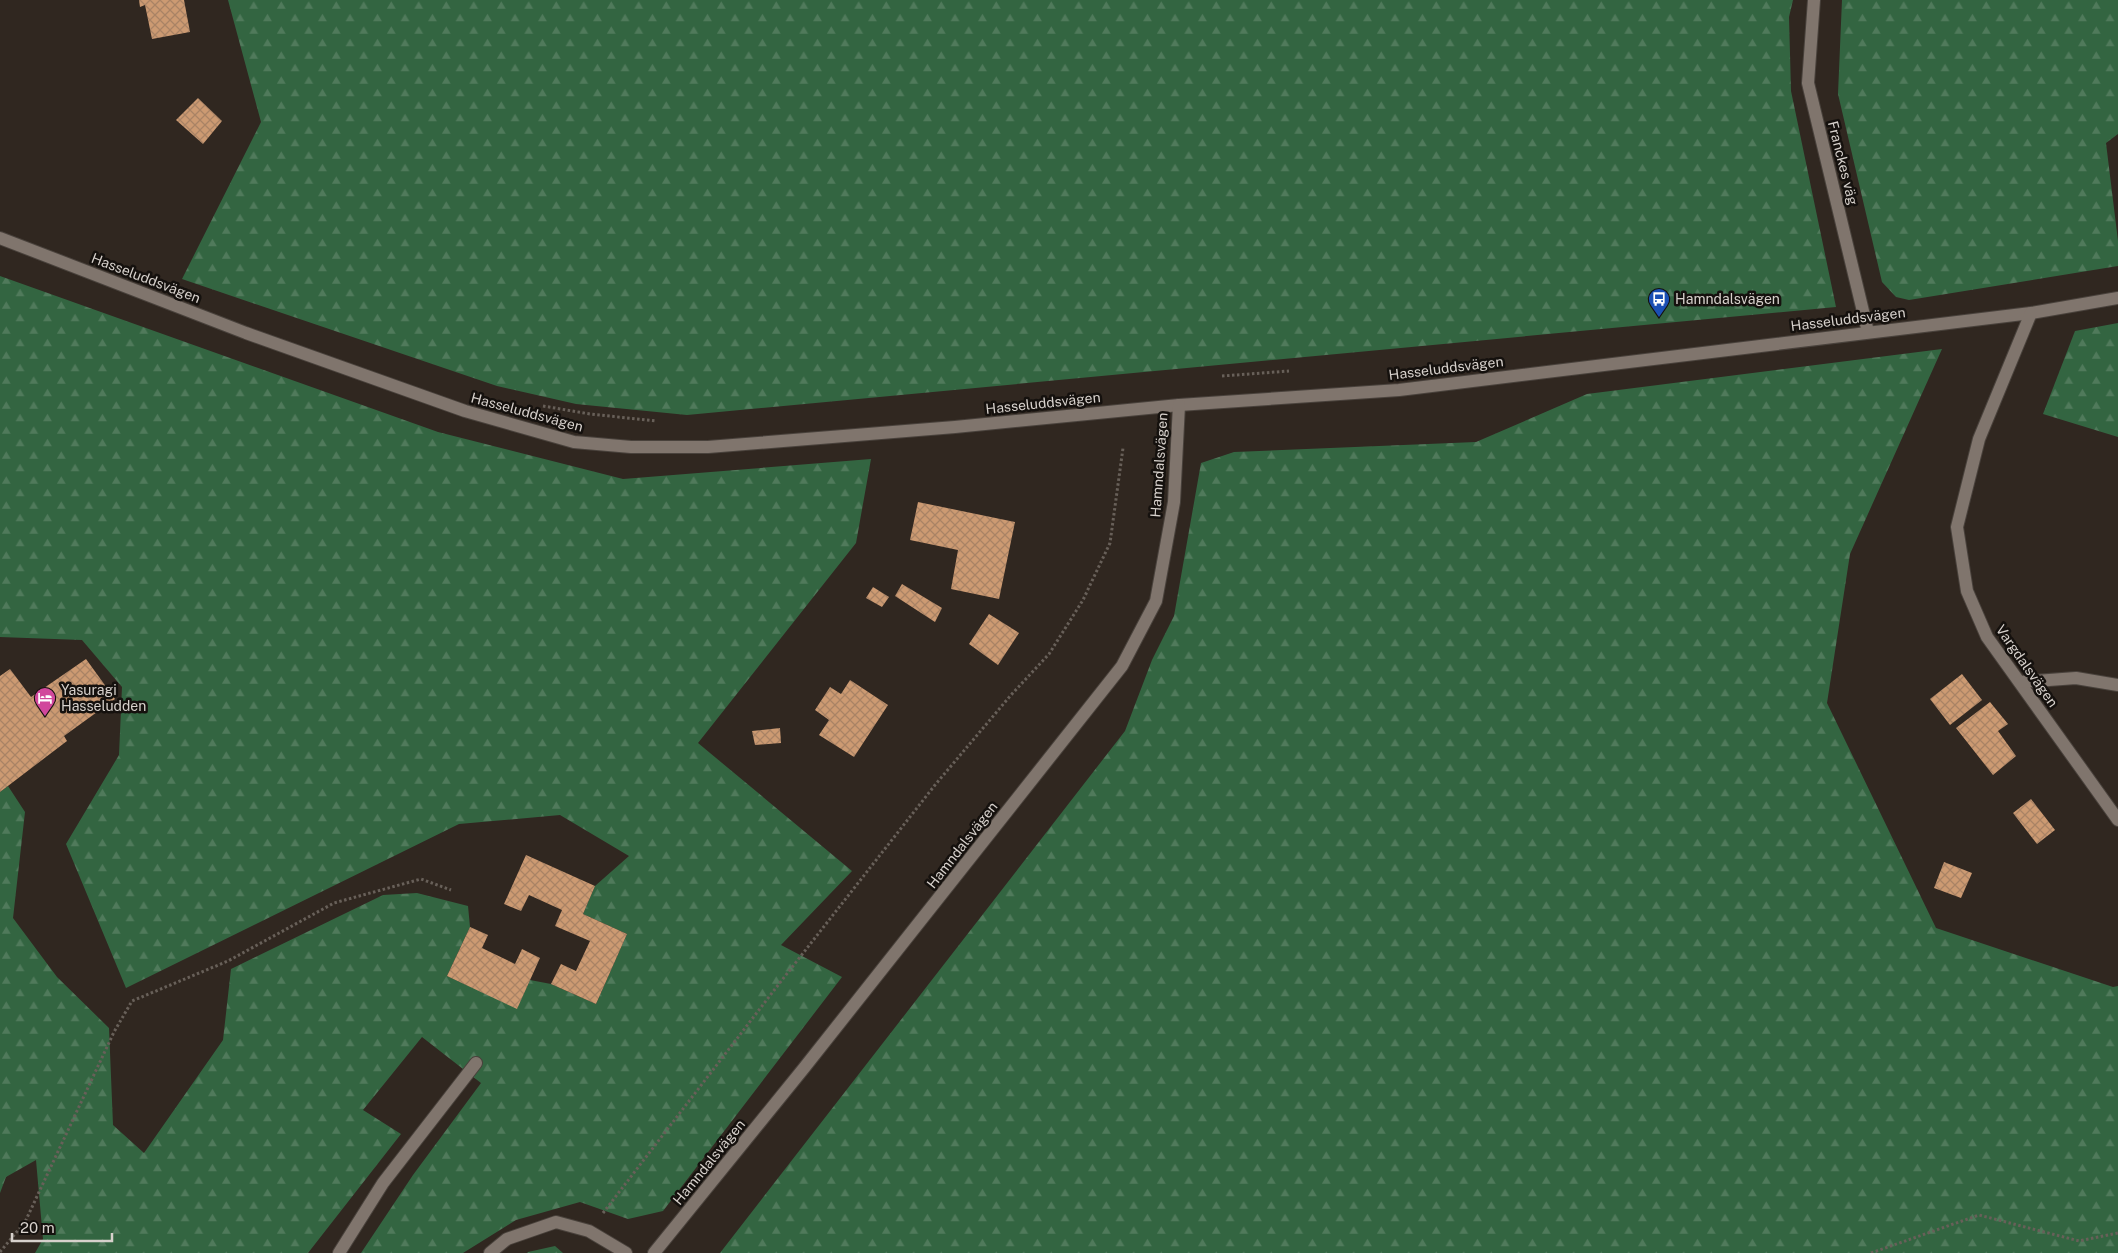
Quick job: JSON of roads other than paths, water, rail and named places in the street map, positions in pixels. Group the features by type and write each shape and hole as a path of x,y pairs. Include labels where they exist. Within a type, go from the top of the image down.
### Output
{"street":[{"name":"Franckes väg","path":"1814,0 1808,83 1868,332"},
{"name":"Hasseluddsvägen","path":"0,238 359,375 465,411 574,442 631,448 708,447 945,428 1179,405 1399,390 2031,313 2118,298"},
{"name":"Vargdalsvägen","path":"2031,313 1979,439 1957,527 1967,591 1987,637 2118,820"},
{"name":"Hamndalsvägen","path":"654,1253 804,1068 1122,666 1156,601 1174,502 1179,405"},
{"path":"2020,682 2076,678 2118,685"},
{"path":"339,1253 383,1183 476,1063"},
{"path":"490,1253 507,1239 556,1222 589,1231 626,1253"}],"place":[{"name":"Hamndalsvägen","path":"1659,318"},
{"name":"Yasuragi Hasseludden","path":"45,717"}]}
